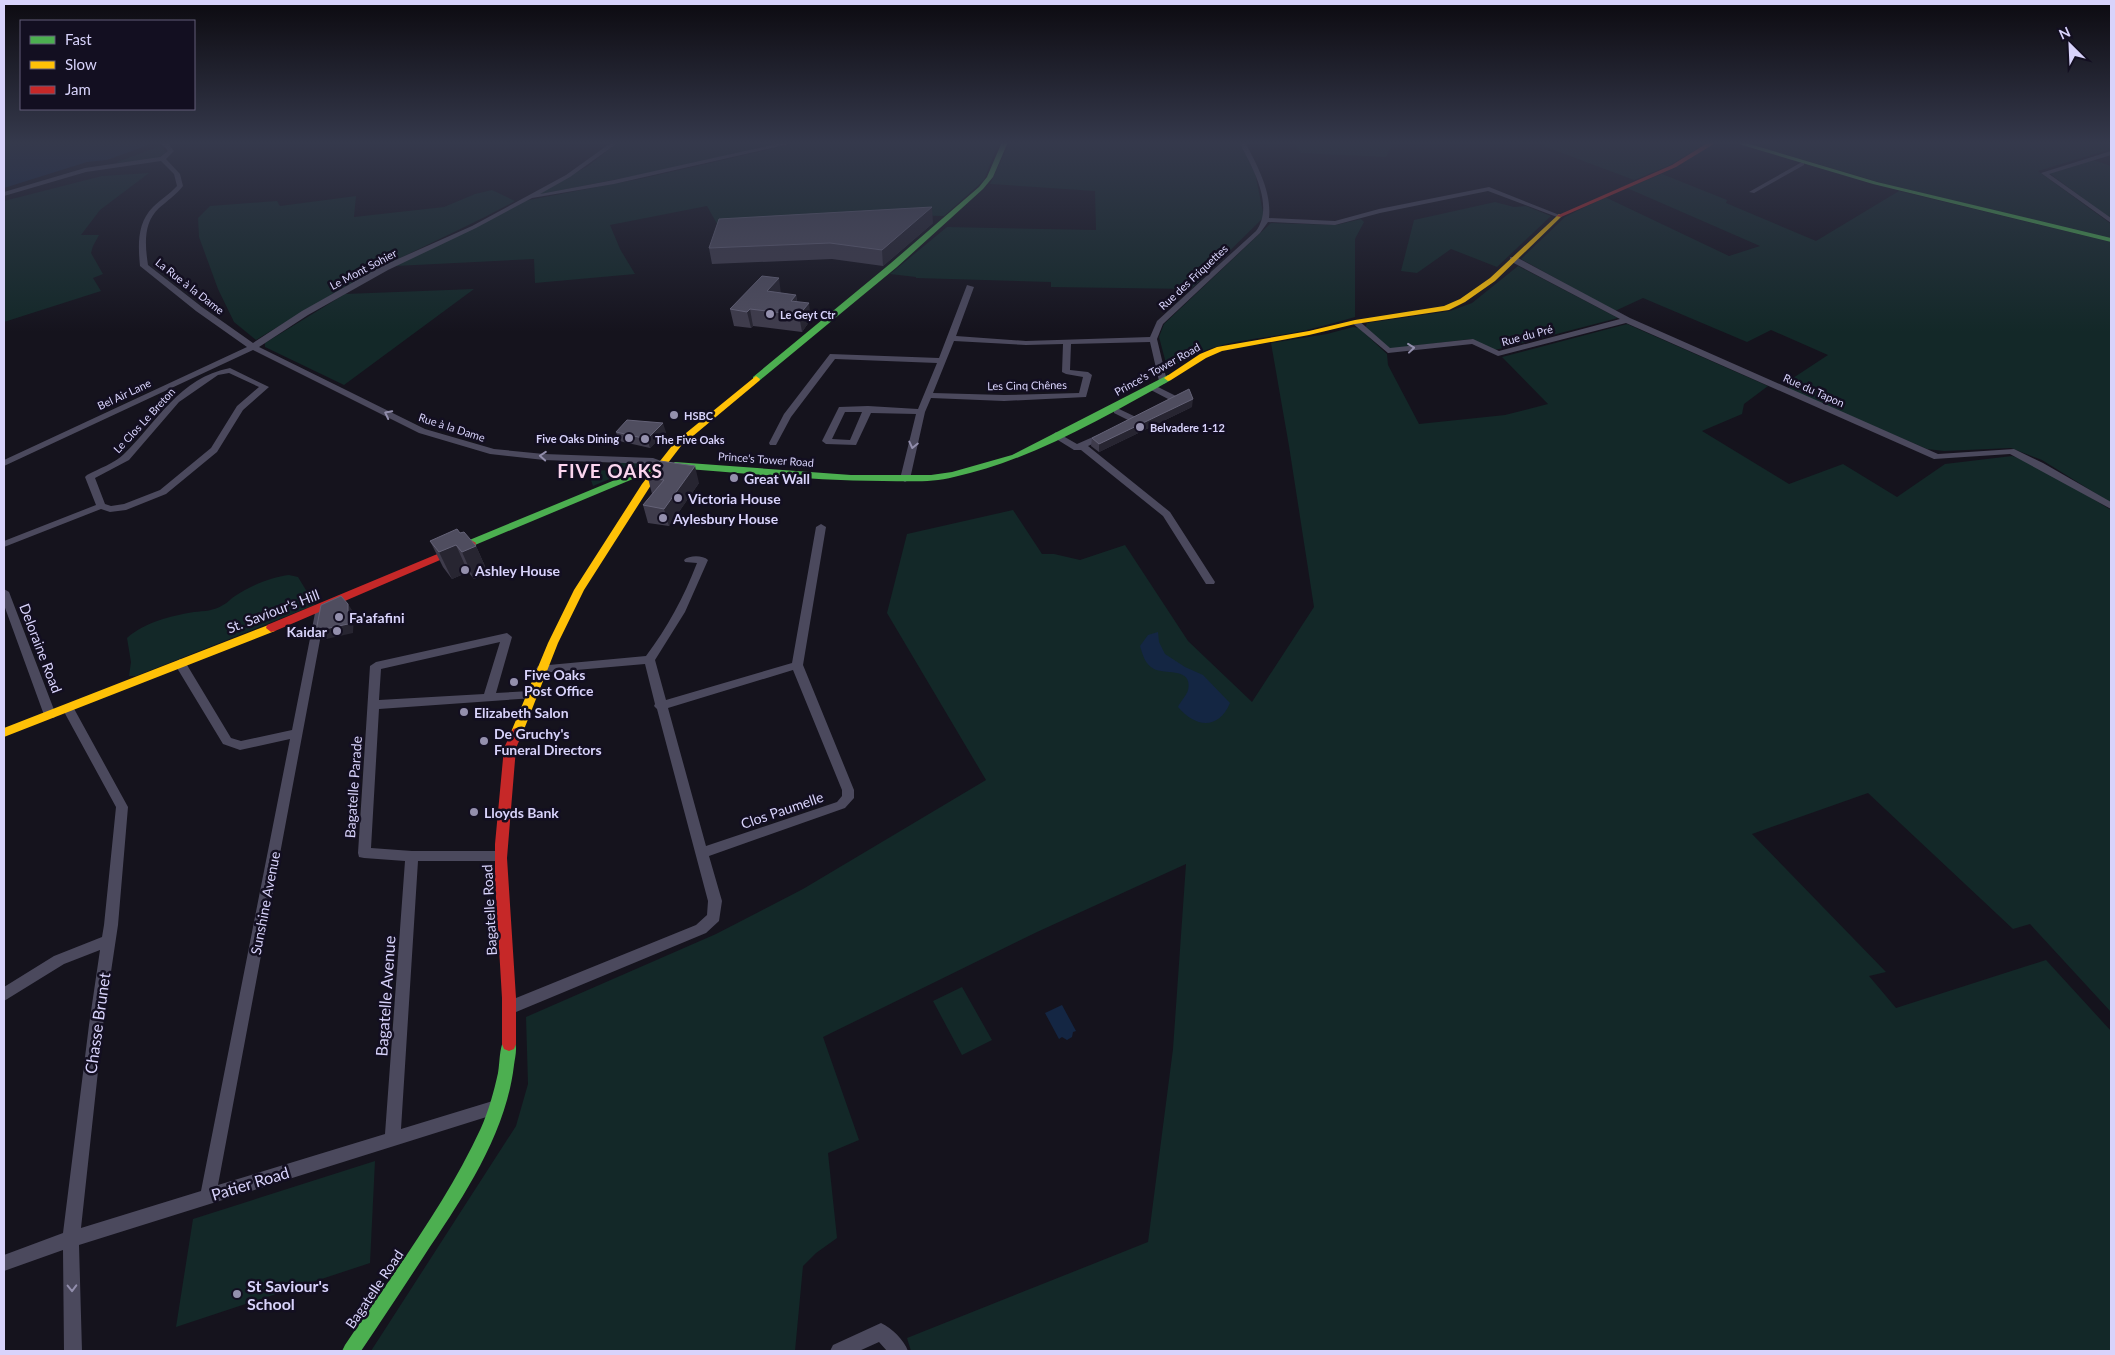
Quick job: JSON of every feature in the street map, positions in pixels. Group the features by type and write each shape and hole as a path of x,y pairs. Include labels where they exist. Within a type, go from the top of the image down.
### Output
{"main road":[{"name":"Bagatelle Road","path":"351,1351 450,1202 480,1147 496,1107 508,1061 511,1007 505,942 502,856 510,748 530,695 553,643 590,571 647,484 678,444 894,265 962,205"},
{"name":"Prince's Tower Road","path":"662,464 851,478 905,479 931,478 982,468 1015,457 1152,387 1203,356 1220,349 1309,333 1355,322 1422,313 1458,304 1482,289 1559,216 1584,205"},
{"path":"1964,205 2111,240"},
{"name":"St. Saviour's Hill","path":"4,733 320,608 624,478 662,464"},
{"path":"624,478 641,477 647,484"}],"street":[{"name":"La Rue à la Dame","path":"159,205 152,212 144,227 142,246 144,266 199,309 253,347"},
{"name":"Le Mont Sohier","path":"253,347 354,285 385,268 474,226 511,205"},
{"path":"1266,205 1266,220 1335,223 1408,205"},
{"path":"1531,205 1559,216"},
{"path":"2089,205 2111,221"},
{"name":"Rue des Friquettes","path":"1153,339 1160,324 1258,232 1266,220"},
{"name":"Rue du Tapon","path":"1513,259 1627,320 1936,456 2011,451 2040,465 2111,506"},
{"path":"905,479 921,412 970,287"},
{"name":"Rue du Pré","path":"1355,322 1388,351 1473,342 1498,354 1627,320"},
{"path":"951,338 1026,343 1153,339 1163,381"},
{"name":"Les Cinq Chênes","path":"929,395 1004,398 1083,395 1088,375 1066,372 1067,342"},
{"name":"Rue à la Dame","path":"253,347 428,433 493,452 544,457 653,461 662,464"},
{"name":"Bel Air Lane","path":"4,462 253,347"},
{"path":"773,443 787,416 833,356 941,361"},
{"name":"Le Clos Le Breton","path":"230,370 265,387 240,408 214,450 163,492 126,507 110,509 101,506 90,477 126,458 176,400 196,385 215,373 230,370"},
{"path":"1152,387 1177,400 1160,408"},
{"path":"868,409 853,443 826,441 842,408 868,409 921,412"},
{"path":"1117,410 1140,418 1126,424"},
{"path":"1056,435 1077,448 1117,429"},
{"path":"1082,446 1167,514 1210,582"},
{"path":"4,544 101,506"},
{"path":"660,706 797,665 821,527"},
{"path":"511,1007 701,929 714,916 715,901 660,706 649,660 666,636 694,586 703,560 689,560"},
{"name":"Deloraine Road","path":"4,592 50,715"},
{"name":"Sunshine Avenue","path":"208,1196 298,733 320,608"},
{"name":"Bagatelle Parade","path":"489,697 507,637 376,666 364,853 412,856 502,856"},
{"path":"542,669 649,660"},
{"path":"180,664 227,740 240,746 298,733"},
{"name":"Clos Paumelle","path":"701,853 841,805 848,798 848,790 797,665"},
{"path":"373,705 530,695"},
{"name":"Chasse Brunet","path":"68,708 122,807 118,864 109,941 96,1024 71,1239 73,1351"},
{"name":"Bagatelle Avenue","path":"392,1139 412,856"},
{"path":"4,994 59,960 109,941"},
{"name":"Patier Road","path":"4,1263 71,1239 496,1107"},
{"path":"839,1351 881,1332 899,1351"}],"green space":[{"path":"4,205 106,205 100,210 81,235 99,235 91,253 103,274 93,278 101,291 4,322"},
{"path":"355,205 354,217 448,205 507,205 366,275 256,340 234,322 218,289 199,237 198,218 210,206"},
{"path":"516,205 956,205 944,216 896,215 721,231 707,206 610,225 620,249 635,274 535,283 534,259 395,266"},
{"path":"1095,205 1262,205 1264,217 1191,289 1051,287 1051,282 916,278 890,274 947,227 1096,230"},
{"path":"1480,205 1526,206 1551,216 1497,267 1451,249 1417,273 1401,271 1414,220"},
{"path":"1589,205 1622,205 1729,256 1760,246 1667,205 1731,205 1816,241 1875,205 1958,205 2111,242 2111,503 2042,460 2011,448 1944,451 1927,449 1789,390 1790,380 1828,355 1771,330 1747,342 1643,298 1615,311 1521,259 1565,217"},
{"path":"1972,205 2085,205 2111,224 2111,239"},
{"path":"2092,205 2111,205 2111,219"},
{"path":"1361,219 1364,222 1355,239 1355,317 1324,326 1219,346 1176,365 1167,367 1159,337 1164,324 1271,223 1336,225"},
{"path":"1518,266 1618,318 1495,350 1471,339 1389,349 1365,328 1367,323 1450,311 1472,303"},
{"path":"474,289 344,385 265,347 265,343 345,294"},
{"path":"1627,324 1768,386 1744,404 1742,414 1702,431 1789,484 1843,464 1897,497 1945,464 2012,456 2034,463 2111,510 2111,1012 2030,924 2013,929 1868,793 1752,834 1886,972 1869,976 1896,1008 2046,960 2111,1031 2111,1351 911,1351 907,1338 1148,1242 1173,1049 1186,864 1037,932 823,1037 859,1140 828,1153 837,1238 816,1253 803,1266 795,1351 371,1351 516,1126 528,1084 526,1017 716,934 803,889 986,780 887,613 907,534 1013,510 1042,554 1054,554 1080,560 1125,545 1188,641 1252,702 1314,607 1271,343 1327,334 1353,327 1359,328 1387,354 1388,365 1419,424 1505,415 1548,404 1502,357"},
{"path":"616,461 639,462 643,465 593,486 588,471 611,470"},
{"path":"289,575 298,577 315,605 136,676 129,676 131,662 127,638 134,632 167,618 216,608 254,585"},
{"path":"962,987 992,1040 962,1055 933,1001"},
{"path":"375,1161 370,1263 176,1327 193,1219"}],"water":[{"path":"1158,632 1159,642 1165,654 1185,667 1203,675 1230,703 1225,712 1213,722 1199,722 1192,719 1178,707 1188,690 1188,683 1183,675 1159,671 1148,665 1140,646 1148,635"},
{"path":"1062,1005 1076,1031 1067,1040 1062,1037 1059,1039 1045,1013"}],"building":[{"path":"932,207 882,250 830,243 709,248 719,219"},
{"path":"762,276 779,278 767,291 796,295 791,301 809,303 799,315 750,309 747,312 730,309"},
{"path":"1189,389 1193,399 1099,444 1092,438"},
{"path":"627,420 663,423 647,439 616,432"},
{"path":"660,461 695,466 664,509 643,505 664,480 648,478"},
{"path":"457,529 460,533 464,532 476,546 462,552 456,545 439,552 430,541"},
{"name":"Fa'afafini","path":"341,596 348,604 348,624 316,631 321,605"}],"traffic: fast":[{"path":"756,379 894,265 962,205"},
{"path":"1967,205 2111,240"},
{"path":"675,465 851,478 931,478 953,475 1015,457 1131,399 1168,378"},
{"path":"471,543 661,464"},
{"path":"351,1351 448,1205 477,1154 499,1100 506,1073 509,1044"}],"traffic: slow":[{"path":"1168,378 1203,356 1220,349 1309,333 1355,322 1446,308 1478,291 1492,280 1559,216"},
{"path":"517,732 553,643 579,590 647,484 678,444 756,379"},
{"path":"4,733 271,628"}],"traffic: jam":[{"path":"1559,216 1584,205"},
{"path":"271,628 471,543"},
{"path":"509,1044 510,1021 501,844 510,748 517,732"}],"place":[{"name":"Le Geyt Ctr","path":"770,314"},
{"name":"HSBC","path":"674,415"},
{"name":"Belvadere 1-12","path":"1140,427"},
{"name":"Five Oaks Dining","path":"629,438"},
{"name":"The Five Oaks","path":"645,439"},
{"name":"Great Wall","path":"734,478"},
{"name":"Victoria House","path":"678,498"},
{"name":"Aylesbury House","path":"663,518"},
{"name":"Ashley House","path":"465,570"},
{"name":"Fa'afafini","path":"339,617"},
{"name":"Kaidar","path":"337,631"},
{"name":"Five Oaks Post Office","path":"514,682"},
{"name":"Elizabeth Salon","path":"464,712"},
{"name":"De Gruchy's Funeral Directors","path":"484,741"},
{"name":"Lloyds Bank","path":"474,812"},
{"name":"St Saviour's School","path":"237,1294"}],"district":[{"name":"FIVE OAKS","path":"610,470"}]}
